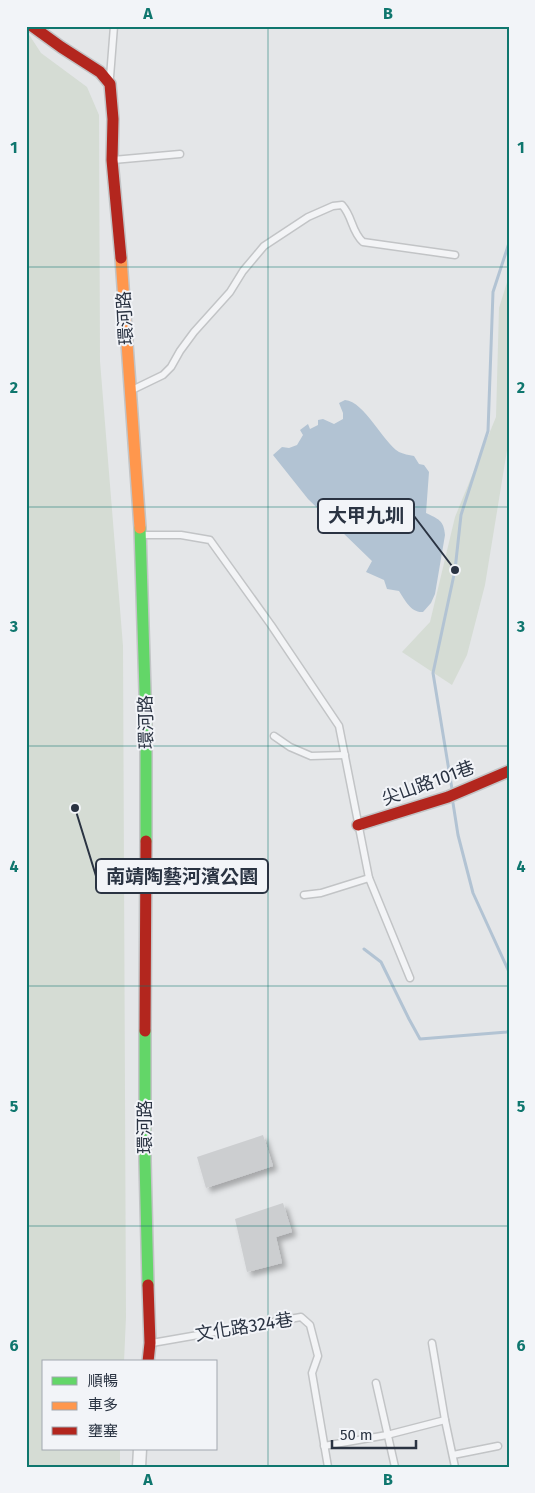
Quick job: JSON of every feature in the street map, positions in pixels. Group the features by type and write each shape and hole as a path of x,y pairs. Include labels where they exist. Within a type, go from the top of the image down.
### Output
{"street":[{"path":"32,26 100,72 110,84"},
{"name":"環河路","path":"110,84 113,119 112,160 124,289 142,536 146,725 145,1161 150,1343 148,1360"},
{"name":"尖山路101巷","path":"358,825 452,795 509,771"},
{"path":"139,1467 140,1450"}],"lane":[{"name":"環河路","path":"110,84 114,26"},
{"path":"112,160 180,154"},
{"path":"130,391 163,375 194,332 230,292 243,271 264,246 308,218 333,206 342,205 348,212 357,236 363,242 454,254"},
{"path":"142,536 181,535 210,540 271,624 339,726 368,878 410,978"},
{"path":"274,736 290,747 311,756 344,755"},
{"path":"304,895 321,893 368,878"},
{"name":"文化路324巷","path":"150,1343 300,1317 310,1325 318,1356 312,1373 328,1467"},
{"path":"432,1343 445,1420 456,1467"},
{"path":"376,1383 394,1467"},
{"path":"324,1446 387,1435 445,1420"},
{"path":"453,1455 498,1446"}],"shaded area":[{"path":"26,30 41,53 87,87 99,115 100,361 123,646 126,1317 124,1360 42,1360 42,1450 120,1450 120,1467 26,1467"},
{"path":"509,276 509,438 485,585 467,655 452,685 402,652 430,622 455,517 496,417 499,308"}],"water":[{"path":"345,400 359,407 393,447 401,453 414,456 419,464 424,465 429,472 426,513 442,523 445,535 435,594 431,603 423,612 412,608 399,591 387,589 384,580 366,572 372,561 308,499 273,455 282,447 289,448 297,445 303,435 300,430 308,424 310,429 318,425 318,420 323,419 334,424 343,419 339,403"}],"building":[{"path":"263,1135 273,1166 206,1188 197,1157"},
{"path":"283,1203 292,1232 276,1237 282,1263 247,1272 235,1219"}],"waterway":[{"path":"452,789 433,673 455,570 461,515 488,431 493,292 509,243"},
{"path":"453,803 458,835 473,893 509,972"},
{"path":"364,949 381,962 420,1039 507,1032 509,1030"}],"traffic: fast":[{"path":"140,528 146,725 146,841"},
{"path":"145,1031 145,1161 148,1285"}],"traffic: slow":[{"path":"121,258 140,528"}],"traffic: jam":[{"path":"32,26 100,72 110,84 113,119 112,160 121,258"},
{"path":"358,825 448,797 509,771"},
{"path":"145,1031 146,841"},
{"path":"148,1285 150,1343 148,1360"}],"place":[{"name":"大甲九圳","path":"455,570"},
{"name":"南靖陶藝河濱公園","path":"75,808"}]}
